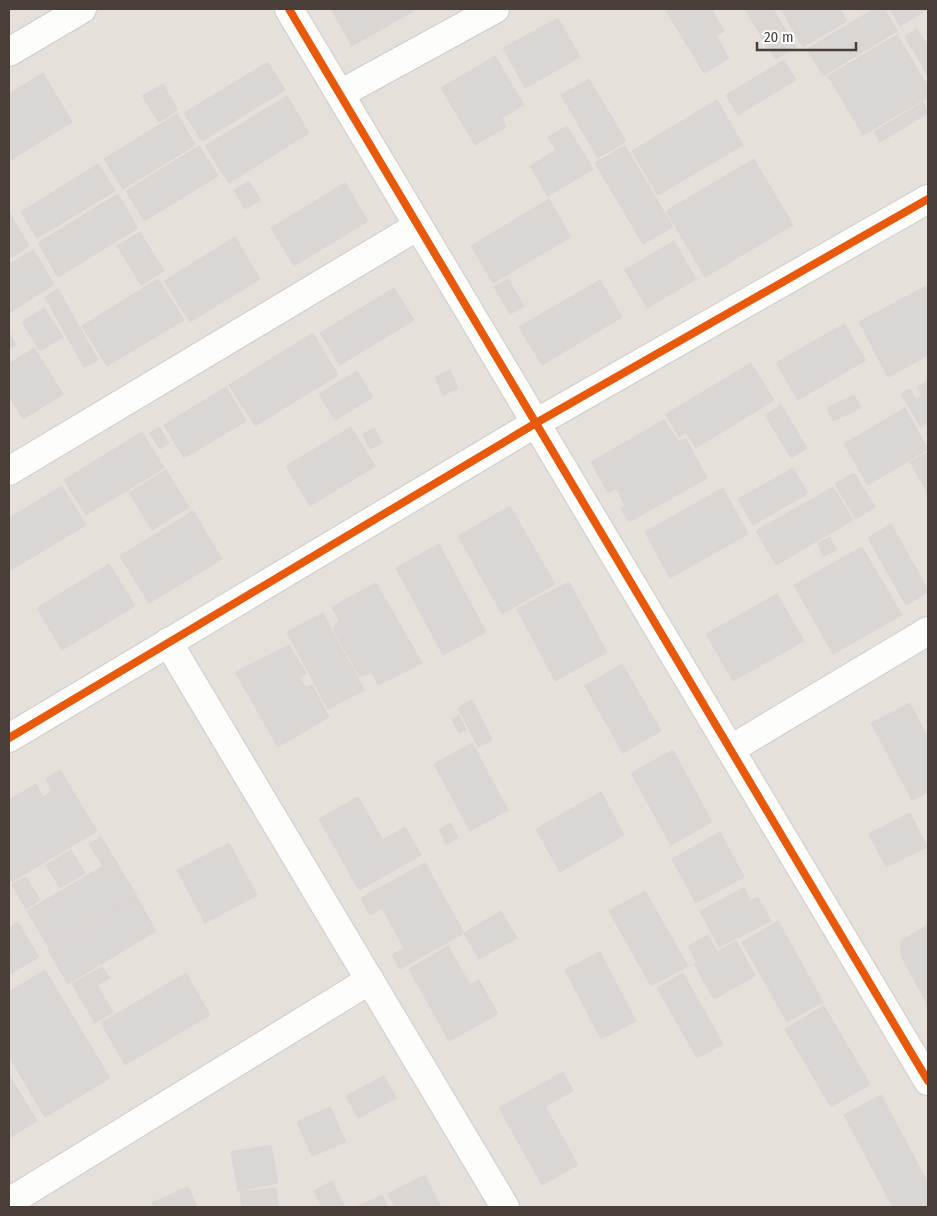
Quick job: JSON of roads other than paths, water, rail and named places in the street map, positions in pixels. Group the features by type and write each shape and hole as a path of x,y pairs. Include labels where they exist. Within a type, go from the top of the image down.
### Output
{"street":[{"path":"9,52 82,9"},
{"path":"289,9 928,1081"},
{"path":"340,94 495,9"},
{"path":"9,738 536,423 928,199"},
{"path":"9,470 418,226"},
{"path":"731,749 928,631"},
{"path":"168,642 505,1207"},
{"path":"9,1202 370,980"}]}
